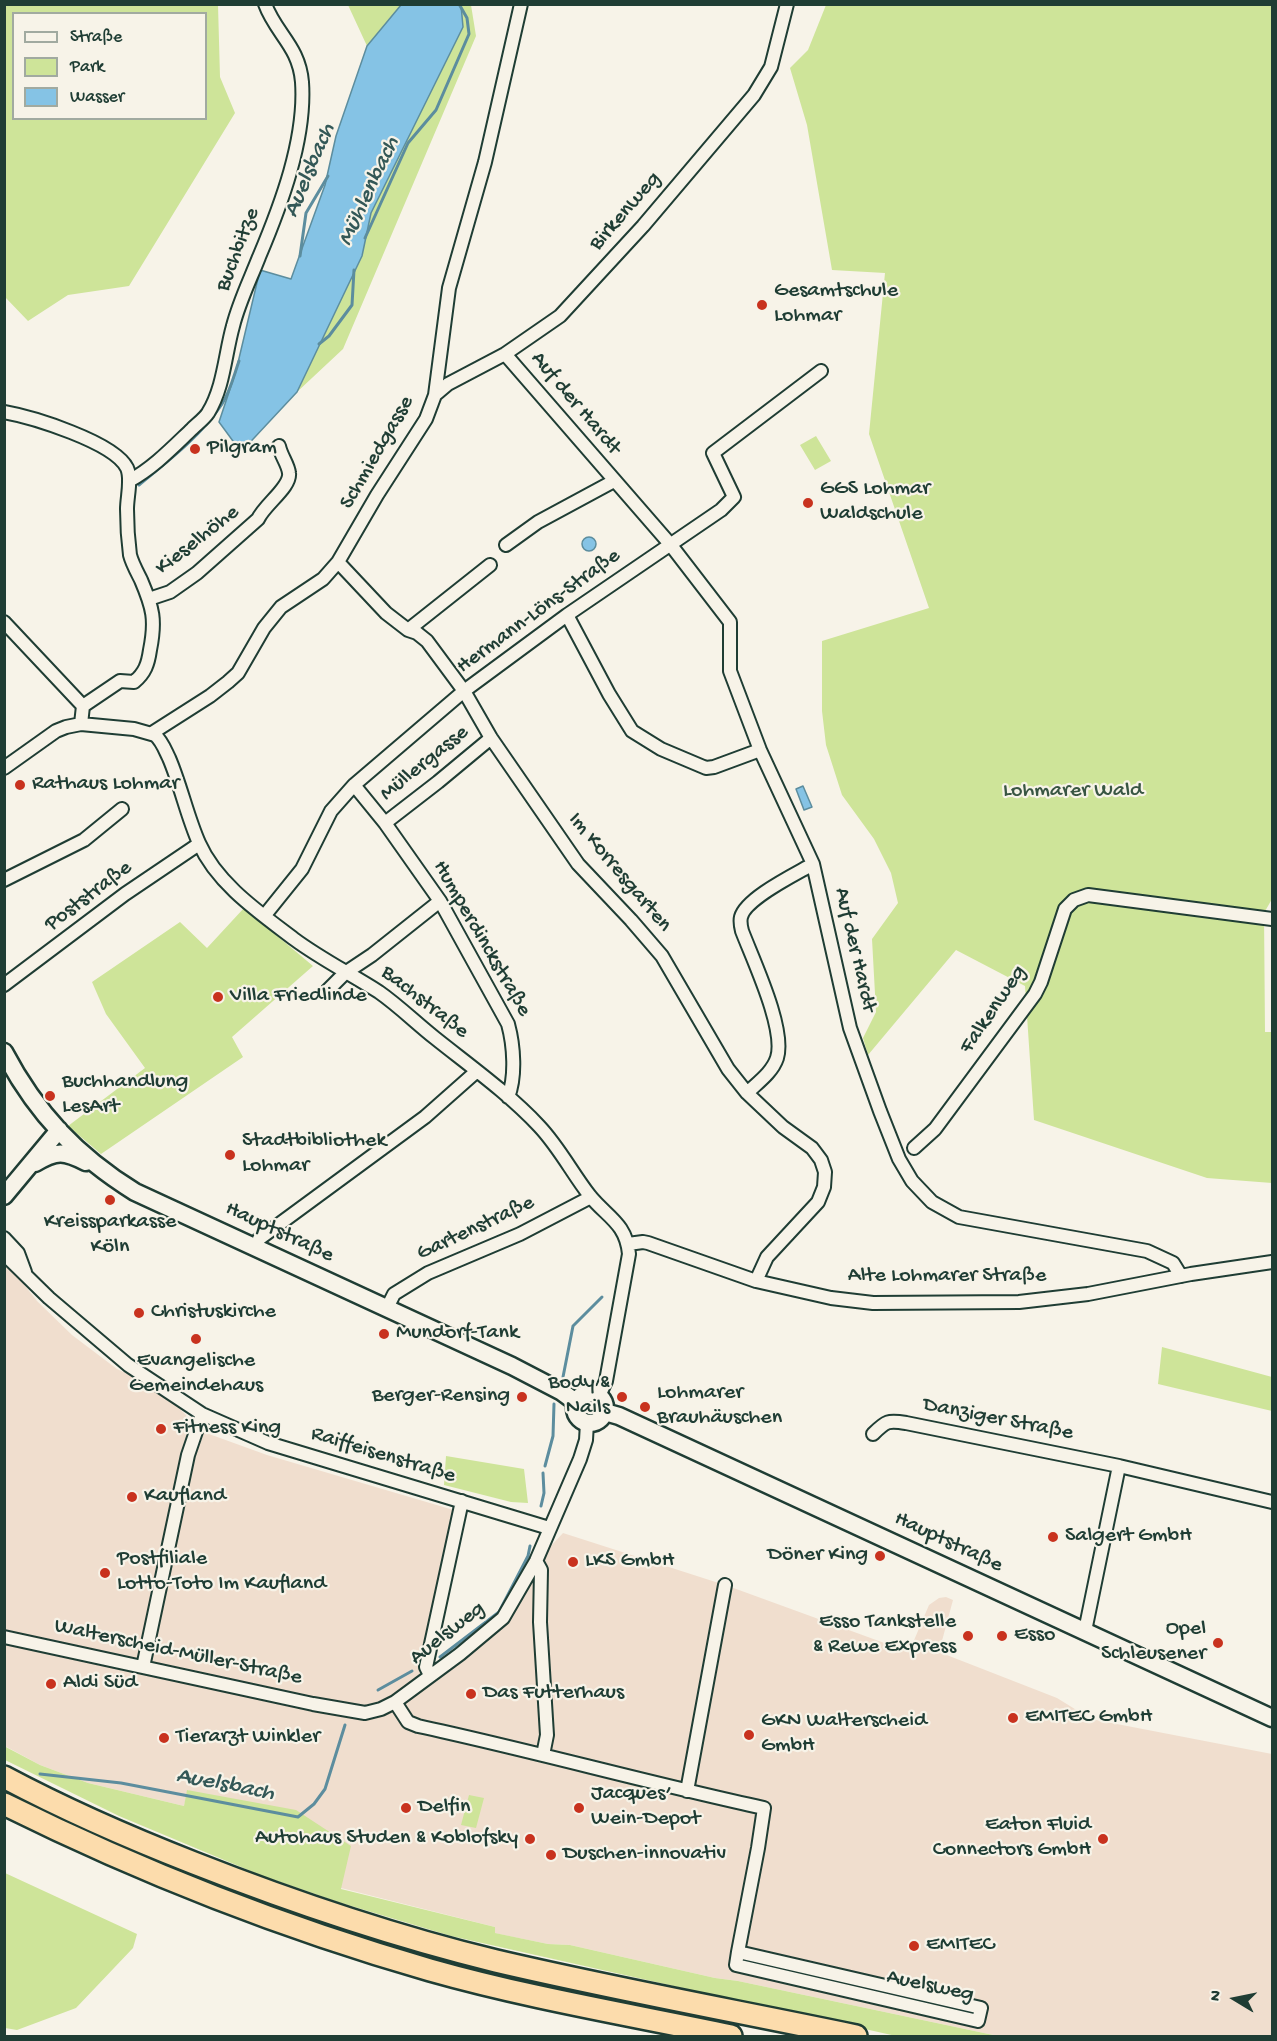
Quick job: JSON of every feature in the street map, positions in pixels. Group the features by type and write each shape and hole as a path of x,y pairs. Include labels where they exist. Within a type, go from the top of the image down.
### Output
{"highway":[{"path":"4,1777 91,1820 160,1850 254,1887 348,1919 496,1961 856,2037"},
{"path":"4,1804 79,1842 152,1872 247,1910 341,1942 471,1980 731,2037"}],"main road":[{"name":"Hauptstraße","path":"4,1052 39,1109 96,1166 138,1193 512,1366 558,1390 577,1403"},
{"path":"4,1196 59,1130"},
{"path":"27,1169 47,1156 62,1153 96,1166"},
{"path":"593,1394 602,1404 598,1421 587,1423 578,1417 577,1403 585,1395 593,1394"},
{"name":"Hauptstraße","path":"602,1404 619,1416 1272,1718"}],"street":[{"name":"Buchbitze","path":"129,481 144,473 208,414 222,379 233,325 285,187 300,127 303,107 302,80 298,60 288,41 269,15 265,4"},
{"name":"Schmiedgasse","path":"152,732 210,696 238,673 264,628 281,606 323,579 338,562 377,495 426,419 435,395 449,288 482,172 520,4"},
{"name":"Birkenweg","path":"435,395 448,384 505,354 560,316 643,226 754,95 771,67 787,4"},
{"name":"Auf der Hardt","path":"505,354 670,544 730,622 730,671 760,750 813,864 850,1028 899,1159 912,1181 932,1202 959,1217 1146,1251 1173,1263 1181,1276"},
{"name":"Hermann-Löns-Straße","path":"265,915 302,869 331,811 354,785 464,691 567,615 721,510 734,497 713,453 821,371"},
{"path":"4,412 23,415 78,434 111,452 127,468 129,481 127,508 131,556 154,613 152,640 142,675 134,682 120,681 83,706"},
{"name":"Kieselhöhe","path":"149,599 170,592 196,573 258,519 263,509 288,483 289,473 279,447"},
{"name":"Auf der Hardt","path":"506,545 538,522 614,481"},
{"name":"Im Korresgarten","path":"338,562 374,602 408,630 417,633 427,641 464,691 490,738 578,864 662,956 728,1069 747,1093 783,1127 812,1148 821,1160 825,1172 824,1188 818,1202 767,1257 756,1281"},
{"path":"408,630 490,565"},
{"path":"567,615 609,694 632,731 662,749 706,768 760,750"},
{"path":"4,622 83,706 81,724"},
{"path":"4,768 56,731 81,724 152,732"},
{"name":"Bachstraße","path":"152,732 159,737 175,772 200,844 211,865 224,880 294,939 391,1001 508,1097 547,1134 591,1197 624,1232 628,1244"},
{"name":"Müllergasse","path":"385,823 490,738"},
{"name":"Humperdinckstraße","path":"354,785 385,823 440,901 508,1024 511,1035 513,1086 508,1097"},
{"path":"4,879 84,840 122,809"},
{"name":"Poststraße","path":"4,985 125,894 200,844"},
{"path":"747,1093 772,1068 777,1058 779,1037 742,931 740,918 746,908 770,889 813,864"},
{"name":"Falkenweg","path":"914,1148 935,1130 1035,994 1065,909 1074,900 1088,895 1272,919"},
{"path":"327,991 345,973 372,955 440,901"},
{"path":"256,1249 259,1239 425,1116 477,1071"},
{"name":"Gartenstraße","path":"387,1308 394,1294 428,1273 520,1234 591,1197"},
{"name":"Raiffeisenstraße","path":"4,1238 18,1253 26,1273"},
{"name":"Alte Lohmarer Straße","path":"628,1244 643,1242 756,1281 831,1298 873,1303 1008,1302 1088,1294 1272,1262"},
{"path":"602,1404 629,1254 628,1244"},
{"name":"Raiffeisenstraße","path":"4,1254 49,1298 128,1365 202,1414 268,1443 549,1528"},
{"path":"143,1667 188,1455 202,1414"},
{"name":"Danziger Straße","path":"873,1434 884,1422 906,1423 1119,1466 1272,1502"},
{"name":"Auelsweg","path":"344,1710 365,1713 395,1702 460,1654 503,1618 536,1560 580,1459 586,1440 587,1423"},
{"path":"1085,1631 1119,1466"},
{"name":"Raiffeisenstraße","path":"430,1675 426,1667 462,1501"},
{"path":"536,1560 541,1570 540,1622 547,1735 543,1755"},
{"path":"687,1791 725,1585"},
{"name":"Walterscheid-Müller-Straße","path":"4,1637 344,1710"},
{"path":"395,1702 408,1722 418,1726 764,1808 738,1952"},
{"name":"Auelsweg","path":"738,1952 981,2008 978,2021 736,1965 738,1952"}],"shaded area":[{"path":"4,1264 72,1335 117,1369 138,1379 177,1406 186,1415 189,1428 267,1455 457,1511 429,1683 513,1614 549,1548 563,1533 728,1586 909,1652 929,1605 939,1598 946,1597 953,1600 939,1652 1057,1698 1091,1719 1272,1754 1272,2036 998,2036 715,1978 570,1945 548,1944 494,1933 495,1927 341,1888 188,1790 184,1806 88,1783 40,1765 5,1746"}],"green space":[{"path":"4,5 218,5 220,77 235,113 129,286 68,295 28,321 5,297"},
{"path":"348,5 401,5 367,46"},
{"path":"461,5 471,5 476,36 343,349 297,392 362,256 371,213 463,27"},
{"name":"Lohmarer Wald","path":"826,5 1272,5 1272,899 1264,913 1265,1032 1272,1032 1272,1183 1207,1178 1034,1120 1025,986 956,950 868,1055 863,1038 876,1012 872,939 898,903 891,873 874,839 842,795 826,745 822,711 822,641 929,608 869,434 885,273 832,270 807,125 790,68 808,50"},
{"path":"816,436 831,461 815,470 800,445"},
{"path":"244,908 313,966 232,1037 243,1057 101,1154 68,1126 145,1068 106,1014 92,982 180,922 207,948"},
{"path":"1162,1347 1272,1377 1272,1411 1158,1384"},
{"path":"590,1401 598,1409 590,1417 582,1409"},
{"path":"446,1456 524,1469 528,1503 511,1502 444,1485"},
{"path":"4,1746 40,1765 88,1783 184,1806 187,1790 296,1810 351,1846 341,1889 495,1927 495,1933 548,1944 570,1945 715,1978 998,2036 896,2036 451,1936 338,1902 260,1875 119,1816 5,1760"},
{"path":"469,1795 484,1798 476,1828 461,1825"},
{"path":"5,1873 137,1934 133,1948 76,2008 17,2030 5,2028"}],"water":[{"path":"401,5 461,5 463,27 371,213 362,256 297,392 241,452 219,422 236,371 260,270 291,279 325,185 336,136 367,46"},
{"path":"589,537 594,539 596,544 594,549 589,551 584,549 582,544 584,539"},
{"path":"803,786 812,807 804,810 796,789"}],"waterway":[{"name":"Mühlenbach","path":"365,238 408,143 436,110 469,34 467,18 459,4"},
{"name":"Auelsbach","path":"300,256 306,213 328,176"},
{"name":"Mühlenbach","path":"319,344 329,336 352,305 354,270"},
{"name":"Auelsbach","path":"139,485 184,448 214,416 227,394 239,361"},
{"name":"Auelsbach","path":"563,1377 573,1326 602,1297"},
{"name":"Auelsbach","path":"545,1466 553,1436 554,1404"},
{"name":"Auelsbach","path":"541,1506 544,1493 543,1473"},
{"name":"Auelsbach","path":"440,1657 499,1612 528,1556 530,1546"},
{"name":"Auelsbach","path":"378,1690 412,1671"},
{"name":"Auelsbach","path":"40,1774 121,1783 298,1817 314,1804 325,1789 345,1725"}],"place":[{"name":"Gesamtschule Lohmar","path":"762,305"},
{"name":"Pilgram","path":"195,449"},
{"name":"GGS Lohmar Waldschule","path":"808,503"},
{"name":"Rathaus Lohmar","path":"20,785"},
{"name":"Villa Friedlinde","path":"218,997"},
{"name":"Buchhandlung LesArt","path":"50,1096"},
{"name":"Stadtbibliothek Lohmar","path":"230,1155"},
{"name":"Kreissparkasse Köln","path":"110,1200"},
{"name":"Christuskirche","path":"139,1313"},
{"name":"Mundorf-Tank","path":"384,1334"},
{"name":"Evangelische Gemeindehaus","path":"196,1339"},
{"name":"Berger-Rensing","path":"522,1397"},
{"name":"Body & Nails","path":"622,1397"},
{"name":"Lohmarer Brauhäuschen","path":"645,1407"},
{"name":"Fitness King","path":"161,1429"},
{"name":"Kaufland","path":"132,1497"},
{"name":"Salgert GmbH","path":"1053,1537"},
{"name":"Döner King","path":"880,1556"},
{"name":"LKS GmbH","path":"573,1562"},
{"name":"Postfiliale Lotto-Toto Im Kaufland","path":"105,1573"},
{"name":"Esso Tankstelle & Rewe Express","path":"968,1636"},
{"name":"Esso","path":"1002,1636"},
{"name":"Opel Schleusener","path":"1218,1643"},
{"name":"Aldi Süd","path":"51,1684"},
{"name":"Das Futterhaus","path":"471,1694"},
{"name":"EMITEC GmbH","path":"1013,1718"},
{"name":"GKN Walterscheid GmbH","path":"749,1735"},
{"name":"Tierarzt Winkler","path":"164,1738"},
{"name":"Delfin","path":"406,1808"},
{"name":"Jacques’ Wein-Depot","path":"579,1808"},
{"name":"Autohaus Studen & Koblofsky","path":"530,1839"},
{"name":"Eaton Fluid Connectors GmbH","path":"1103,1839"},
{"name":"Duschen-innovativ","path":"551,1855"},
{"name":"EMITEC","path":"914,1946"}]}
